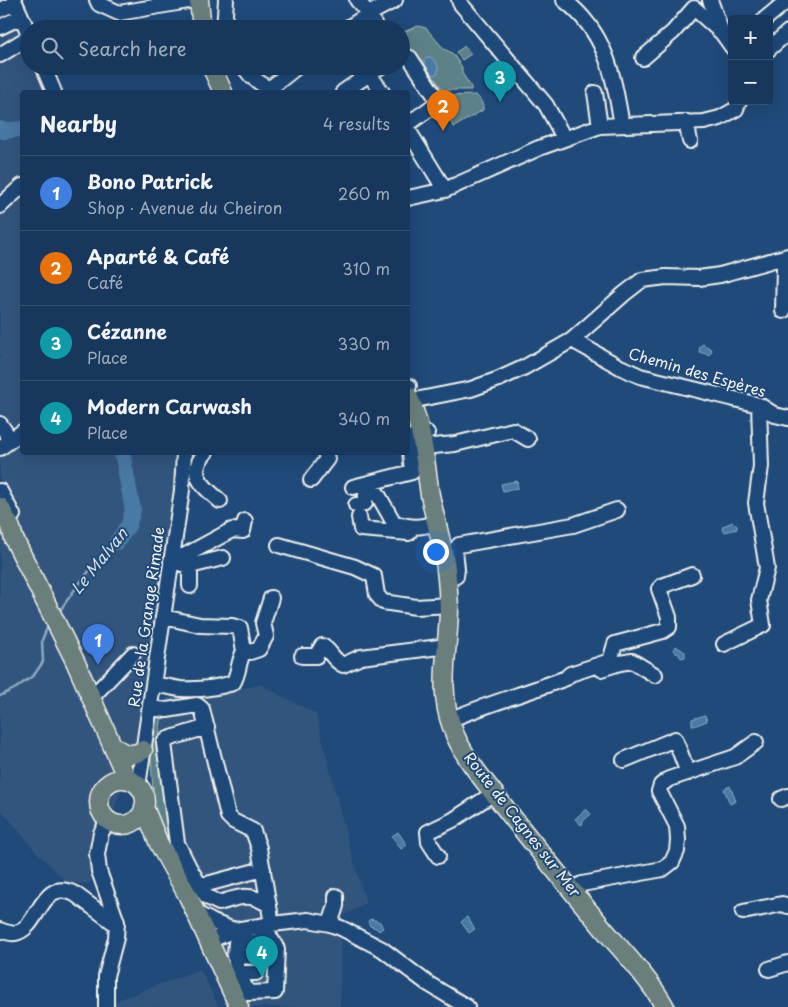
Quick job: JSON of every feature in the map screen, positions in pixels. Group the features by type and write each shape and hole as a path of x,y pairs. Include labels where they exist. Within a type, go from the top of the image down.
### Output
{"main road":[{"path":"199,0 201,20"},
{"path":"215,75 222,90"},
{"name":"Route de Cagnes sur Mer","path":"410,392 425,440 430,494 448,580 448,646 444,694 449,720 460,745 494,793 571,890 644,977 665,1007"},
{"path":"0,507 8,530 56,622 118,761 144,798 144,807 158,844 181,882 239,1007"},
{"path":"110,740 123,753 135,754 143,750"},
{"path":"105,786 105,748 110,740"},
{"path":"132,783 113,780 105,786 100,794 98,804 102,814 108,821 116,824 128,824 138,818 144,807"},
{"path":"128,824 158,844"}],"street":[{"path":"97,0 99,4 119,13 194,0"},
{"path":"225,20 226,0"},
{"path":"357,0 372,20 395,0"},
{"path":"459,0 546,106 564,138"},
{"path":"564,0 577,10 604,49 614,78 622,125"},
{"path":"710,0 722,33"},
{"path":"770,15 788,0"},
{"path":"0,10 14,1 22,20"},
{"path":"643,58 673,32 696,3 728,41"},
{"path":"0,28 21,17"},
{"path":"773,45 788,32"},
{"path":"0,54 20,42"},
{"path":"410,59 437,99 436,104 410,123"},
{"path":"47,75 53,90"},
{"path":"250,75 269,90"},
{"path":"271,90 288,75"},
{"path":"346,90 368,75"},
{"path":"377,75 381,90"},
{"path":"595,93 600,126"},
{"path":"410,198 445,190 564,138 600,126 704,122 720,118 736,109 738,105"},
{"path":"686,122 690,141"},
{"path":"410,133 445,190"},
{"path":"0,206 20,188"},
{"path":"410,392 472,389 525,367 572,340 642,280 666,277 699,278 720,275 785,257 783,312"},
{"name":"Chemin des Espères","path":"572,340 640,376 759,405 775,415 788,418"},
{"path":"724,644 763,625 759,600 767,568 756,503 760,466 759,405"},
{"path":"0,424 11,440"},
{"path":"410,439 413,436 425,440 455,444 513,430 528,439"},
{"path":"353,487 412,472 410,451"},
{"name":"Rue de la Grange Rimade","path":"132,783 143,750 154,685 182,490 184,455"},
{"path":"203,455 199,460 197,478 220,501"},
{"path":"311,480 327,459 326,455"},
{"path":"0,491 14,518 8,530"},
{"path":"368,492 377,493 394,523 416,528 438,529 361,529 358,511 365,503 368,492"},
{"path":"448,580 456,576 455,550 459,545 573,525 617,510"},
{"path":"172,556 184,556 232,530 243,531 245,522"},
{"path":"172,556 209,534"},
{"path":"279,545 355,567 374,576 377,595 383,602 416,608 449,605"},
{"path":"172,556 190,566 223,558"},
{"path":"190,566 190,586"},
{"path":"449,720 566,678 570,674 610,661 615,644 663,631 669,627 669,617 659,588 692,575"},
{"path":"244,651 250,652 259,649 266,636 263,623 271,598"},
{"path":"154,685 181,689 214,688 232,683 237,677 239,661 244,651 240,628 200,625 163,617"},
{"path":"302,656 316,656 322,646 326,648 335,661 343,665 360,658 448,646"},
{"path":"91,698 133,654"},
{"path":"566,678 572,679 620,663 632,661 655,675"},
{"path":"150,708 167,710 197,705 202,709 228,816 233,821 253,831 259,848 269,904 267,924 258,942 236,943 260,968 277,948 270,937 267,924"},
{"path":"207,728 168,739 164,743 177,844 207,897 219,903 244,896 259,898 269,904"},
{"path":"624,760 674,739 688,773"},
{"path":"571,890 582,884 663,869 672,862 677,851 677,826 658,792 661,785 669,780 736,757 756,742"},
{"path":"438,856 429,842 428,832 454,820 494,793"},
{"path":"106,1007 106,976 117,925 99,871 96,854 101,834 108,821"},
{"path":"199,884 207,884 263,869"},
{"path":"244,896 250,888 265,884"},
{"path":"0,930 14,933 21,931 48,898 54,892 60,890 74,894 117,925"},
{"path":"330,924 336,906 336,896"},
{"path":"101,912 107,909 110,901"},
{"path":"743,912 782,904 788,906"},
{"path":"196,913 234,930"},
{"path":"209,941 234,930 267,924 308,920 330,924 382,949 428,983 467,1007"},
{"path":"769,969 788,964"}],"shaded area":[{"path":"0,0 5,0 20,26 20,75 52,75 63,90 20,90 20,455 179,455 145,694 131,760 90,883 69,884 37,853 0,808"},
{"path":"427,57 430,57 437,64 437,74 433,75 429,71 424,62"},
{"path":"703,344 711,349 712,351 709,355 699,352 700,346"},
{"path":"517,481 518,488 503,491 501,484"},
{"path":"733,522 737,529 725,532 722,530 723,526"},
{"path":"676,646 685,652 685,657 681,658 678,653 675,653 673,649"},
{"path":"261,685 316,714 347,838 366,903 341,917 340,1007 250,1007 155,815 151,773 155,716 164,713 165,698"},
{"path":"705,715 707,721 692,725 692,719"},
{"path":"730,786 736,801 730,804 724,789"},
{"path":"586,809 591,814 581,825 575,819"},
{"path":"398,832 407,845 401,849 392,836"},
{"path":"467,917 475,929 469,933 461,922"},
{"path":"371,919 380,922 383,928 379,931 370,926 368,921"},
{"path":"200,969 219,1007 113,1007 113,1002"}],"green space":[{"path":"418,26 426,28 444,49 452,53 462,67 462,73 471,90 443,90 416,53 410,50 410,29"},
{"path":"465,46 471,54 462,60 456,52"},
{"path":"475,95 481,101 483,110 454,127 439,107 443,98 446,96"},
{"path":"162,714 159,736 172,831 168,842 154,808 150,740 155,716"}],"waterway":[{"name":"Le Malvan","path":"0,129 4,131 20,129"},
{"name":"Le Malvan","path":"117,542 129,524 133,510 123,455"},
{"name":"Le Malvan","path":"61,609 87,574 117,542"},
{"name":"Le Malvan","path":"0,696 16,688 34,675 43,662 42,640 47,628"}],"tunnel":[{"path":"261,951 270,951"},
{"path":"261,963 269,963"},
{"path":"256,980 268,980"}],"place":[{"name":"Cézanne","path":"500,102"},
{"name":"Aparté & Café","path":"443,131"},
{"name":"Bono Patrick","path":"98,665"},
{"name":"Modern Carwash","path":"262,977"}]}
